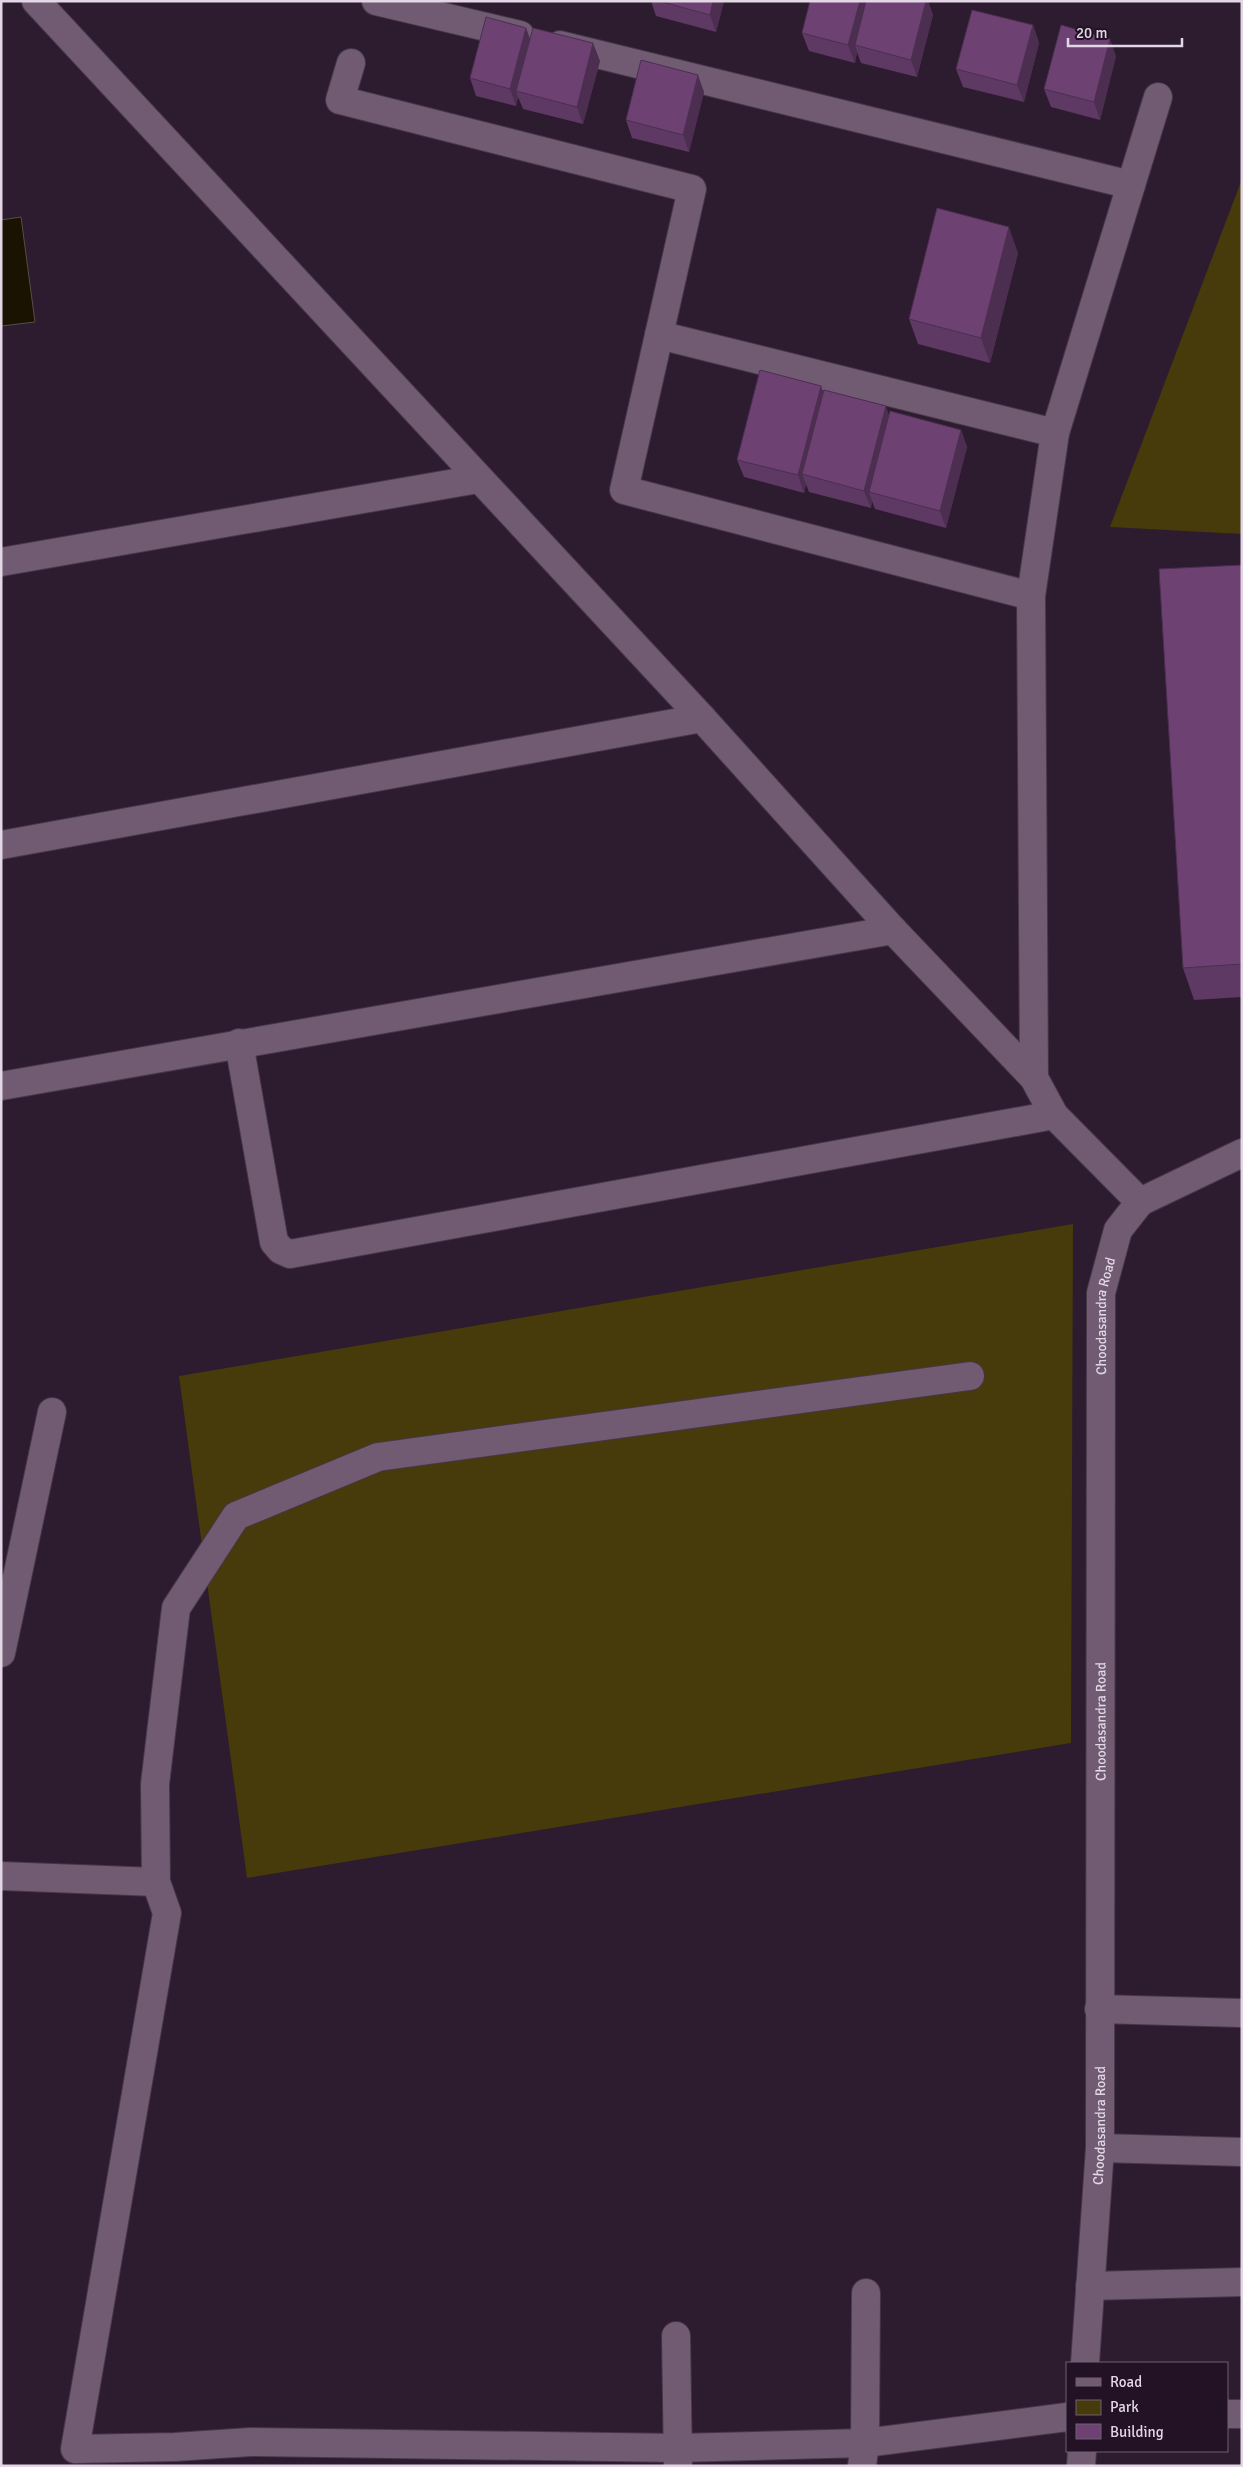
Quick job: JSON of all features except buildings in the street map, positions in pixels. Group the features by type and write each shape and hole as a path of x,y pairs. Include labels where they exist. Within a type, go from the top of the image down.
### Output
{"street":[{"path":"36,1 702,718 893,930 1034,1078 1054,1115 1140,1202"},
{"path":"376,1 1131,185"},
{"path":"351,63 340,100 692,188 624,490 1031,596"},
{"path":"1034,1078 1031,596 1055,433 1158,96"},
{"path":"660,335 1055,433"},
{"path":"1,562 478,479"},
{"path":"1,845 702,718"},
{"path":"1,1086 893,930"},
{"path":"239,1043 274,1242 281,1250 290,1254 1054,1115"},
{"name":"Choodasandra Road","path":"1085,2362 1100,2148 1101,1293 1118,1230 1140,1202 1242,1153"},
{"path":"970,1376 378,1457 236,1516 176,1608 155,1784 156,1882 167,1913 75,2449 175,2447 250,2442 678,2457 863,2454 1066,2417"},
{"path":"1,1653 52,1412"},
{"path":"1,1876 156,1882"},
{"path":"1100,2009 1242,2013"},
{"path":"1100,2148 1242,2152"},
{"path":"1090,2286 1242,2282"},
{"path":"863,2454 866,2293"},
{"path":"676,2336 678,2457"},
{"path":"1228,2414 1242,2414"},
{"path":"1081,2466 1082,2452"}],"green space":[{"path":"1242,179 1242,534 1110,527"},
{"path":"1073,1224 1071,1743 247,1878 179,1376"}],"shaded area":[{"path":"21,217 35,322 1,326 1,220"}]}
